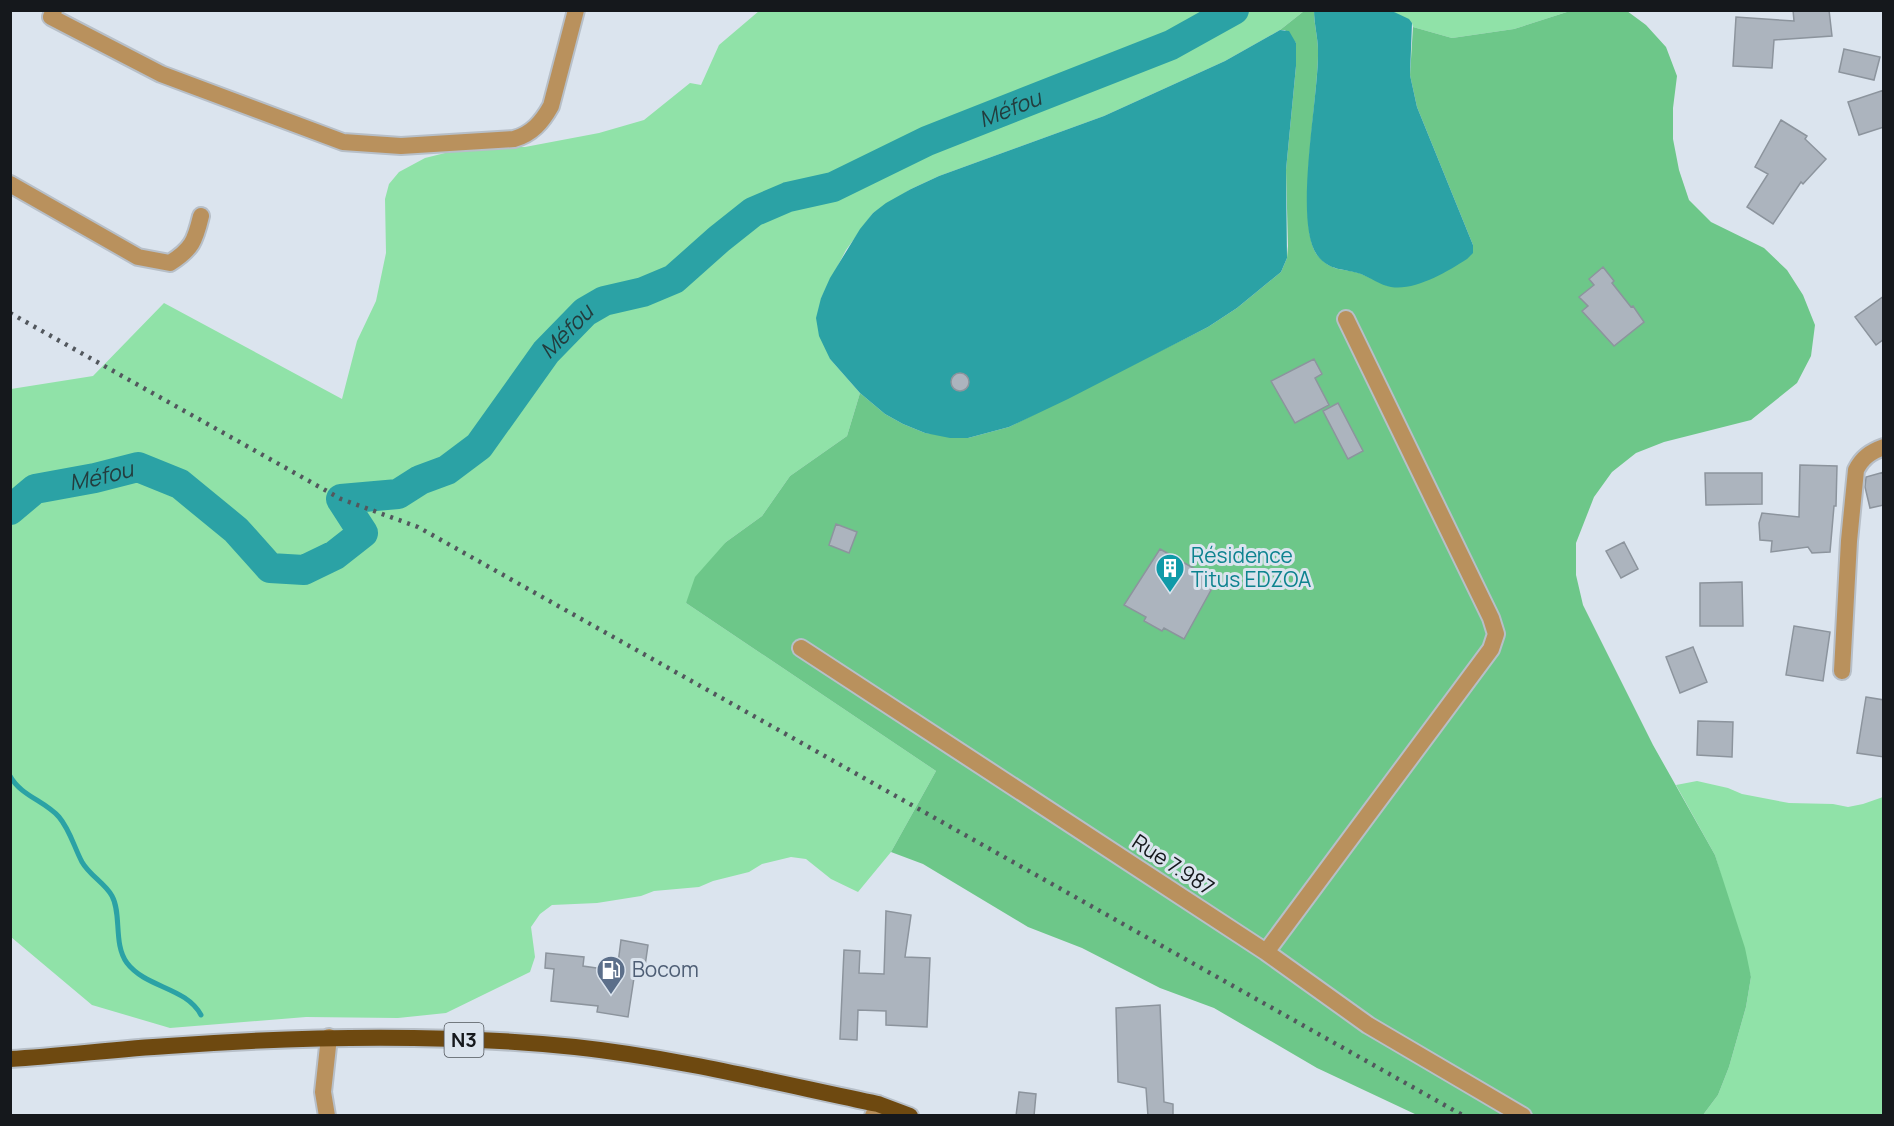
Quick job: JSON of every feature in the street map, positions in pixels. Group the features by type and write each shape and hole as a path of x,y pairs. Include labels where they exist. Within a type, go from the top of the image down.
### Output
{"highway":[{"name":"N3","path":"10,1059 168,1046 329,1037 453,1039 585,1048 653,1057 875,1110 910,1116"}],"street":[{"path":"54,10 51,17 161,74 343,142 401,146 514,139 526,136 543,120 551,106 576,10"},
{"path":"10,184 138,257 170,263 186,252 196,233 201,216"},
{"path":"1266,952 1491,649 1496,634 1491,618 1346,319"},
{"path":"1842,671 1849,541 1856,470 1861,460 1874,450 1884,447"},
{"name":"Rue 7.987","path":"801,648 1266,952 1368,1025 1523,1116"},
{"path":"327,1116 323,1092 329,1037"}],"green space":[{"path":"759,11 1304,11 1280,30 1225,61 1104,116 939,176 911,189 873,213 846,250 821,298 830,359 860,393 847,436 790,476 762,516 726,542 686,603 936,771 891,852 858,892 831,879 806,859 791,857 762,864 749,872 699,887 654,891 641,896 597,903 552,905 540,914 531,927 535,957 530,972 446,1013 398,1018 306,1017 170,1028 92,1005 11,937 11,389 93,376 164,303 342,399 357,341 376,301 386,253 385,199 389,184 399,172 425,158 453,151 525,147 599,133 644,120 690,83 701,85 719,45"},
{"path":"1304,11 1314,11 1318,51 1309,158 1308,218 1311,241 1318,256 1328,265 1359,273 1388,286 1473,245 1417,107 1410,75 1413,27 1452,38 1514,29 1570,11 1627,11 1646,25 1666,47 1677,76 1673,108 1673,139 1679,170 1689,200 1711,222 1764,248 1787,270 1803,295 1815,325 1811,356 1797,383 1751,420 1664,442 1636,453 1612,472 1594,497 1576,543 1576,575 1583,605 1653,745 1715,855 1745,948 1751,977 1746,1007 1729,1067 1718,1095 1703,1115 1417,1115 1317,1068 1214,1008 1160,988 1082,948 1028,927 923,864 891,852 936,771 686,603 695,577 726,542 762,516 790,476 847,436 860,393 885,414 925,433 968,438 1009,427 1208,327 1237,308 1281,272 1287,258 1288,246 1286,170 1296,66 1296,43 1285,30 1280,30"},
{"path":"1392,11 1570,11 1514,29 1452,38 1413,27 1412,23"},
{"path":"1697,781 1728,788 1742,794 1789,803 1833,804 1848,807 1883,797 1883,1115 1703,1115 1718,1095 1729,1067 1746,1007 1751,977 1715,855 1676,785"}],"water":[{"path":"1314,10 1392,11 1409,19 1412,23 1410,75 1417,107 1473,245 1473,253 1467,259 1430,279 1410,286 1391,287 1361,274 1332,267 1317,255 1310,238 1307,215 1309,157 1318,51"},
{"path":"1280,30 1289,31 1296,43 1296,66 1286,170 1287,258 1281,272 1237,308 1208,327 1068,399 1009,427 968,438 950,438 925,433 885,414 860,393 830,359 819,336 816,318 821,298 830,278 860,229 873,213 886,203 939,176 1104,116 1225,61"}],"building":[{"path":"1793,10 1829,10 1832,36 1774,40 1772,68 1733,66 1736,17 1794,21"},
{"path":"1844,49 1880,57 1874,80 1839,72"},
{"path":"1884,90 1884,127 1859,135 1848,102"},
{"path":"1781,120 1807,136 1805,139 1826,159 1803,184 1801,182 1773,224 1747,207 1768,174 1755,167"},
{"path":"1603,267 1614,281 1612,283 1644,322 1614,346 1582,311 1588,306 1579,297 1594,285 1589,279"},
{"path":"1884,296 1884,339 1876,345 1855,317"},
{"path":"1314,359 1322,374 1315,378 1329,405 1295,423 1271,381"},
{"path":"956,373 964,373 969,378 967,389 956,391 951,386 951,378"},
{"path":"1338,403 1363,451 1348,459 1323,411"},
{"path":"1800,465 1837,466 1836,506 1834,506 1830,552 1812,553 1808,547 1771,552 1772,541 1760,540 1759,523 1762,513 1799,517"},
{"path":"1884,472 1884,505 1870,508 1865,487 1866,477"},
{"path":"1705,473 1762,473 1762,504 1706,505"},
{"path":"836,524 857,532 849,553 829,545"},
{"path":"1624,542 1638,569 1621,578 1606,551"},
{"name":"Résidence Titus EDZOA","path":"1160,549 1216,581 1184,639 1164,628 1162,631 1144,621 1146,617 1124,605"},
{"path":"1742,582 1743,626 1700,626 1700,583"},
{"path":"1794,626 1830,632 1823,681 1786,675"},
{"path":"1693,647 1707,682 1680,693 1666,657"},
{"path":"1866,697 1884,700 1884,757 1857,753"},
{"path":"1698,721 1733,722 1732,757 1697,755"},
{"path":"886,911 911,915 905,957 930,958 927,1027 886,1025 886,1011 858,1010 857,1040 840,1039 844,950 860,951 859,973 884,974"},
{"path":"621,940 648,945 645,966 636,965 628,1017 597,1012 598,1006 551,1001 554,969 545,968 546,953 584,957 583,966 617,971"},
{"path":"1160,1005 1164,1102 1173,1104 1173,1116 1148,1116 1146,1088 1118,1082 1116,1008"},
{"path":"1019,1092 1036,1094 1034,1116 1016,1116"}],"waterway":[{"name":"Méfou","path":"10,510 35,489 138,467 180,484 236,530 270,568 304,570 335,555 363,533 341,499 398,494 420,480 447,470 479,446 546,352 585,312 604,301 643,292 674,279 753,212 788,197 833,187 927,141 1171,45 1234,10"},
{"path":"10,776 20,789 59,817 85,867 112,896 117,911 120,947 127,963 144,978 186,999 201,1015"}],"railway":[{"path":"10,313 341,499 418,527 1464,1116"}],"place":[{"name":"Résidence Titus EDZOA","path":"1170,594"},
{"name":"Bocom","path":"611,996"}]}
